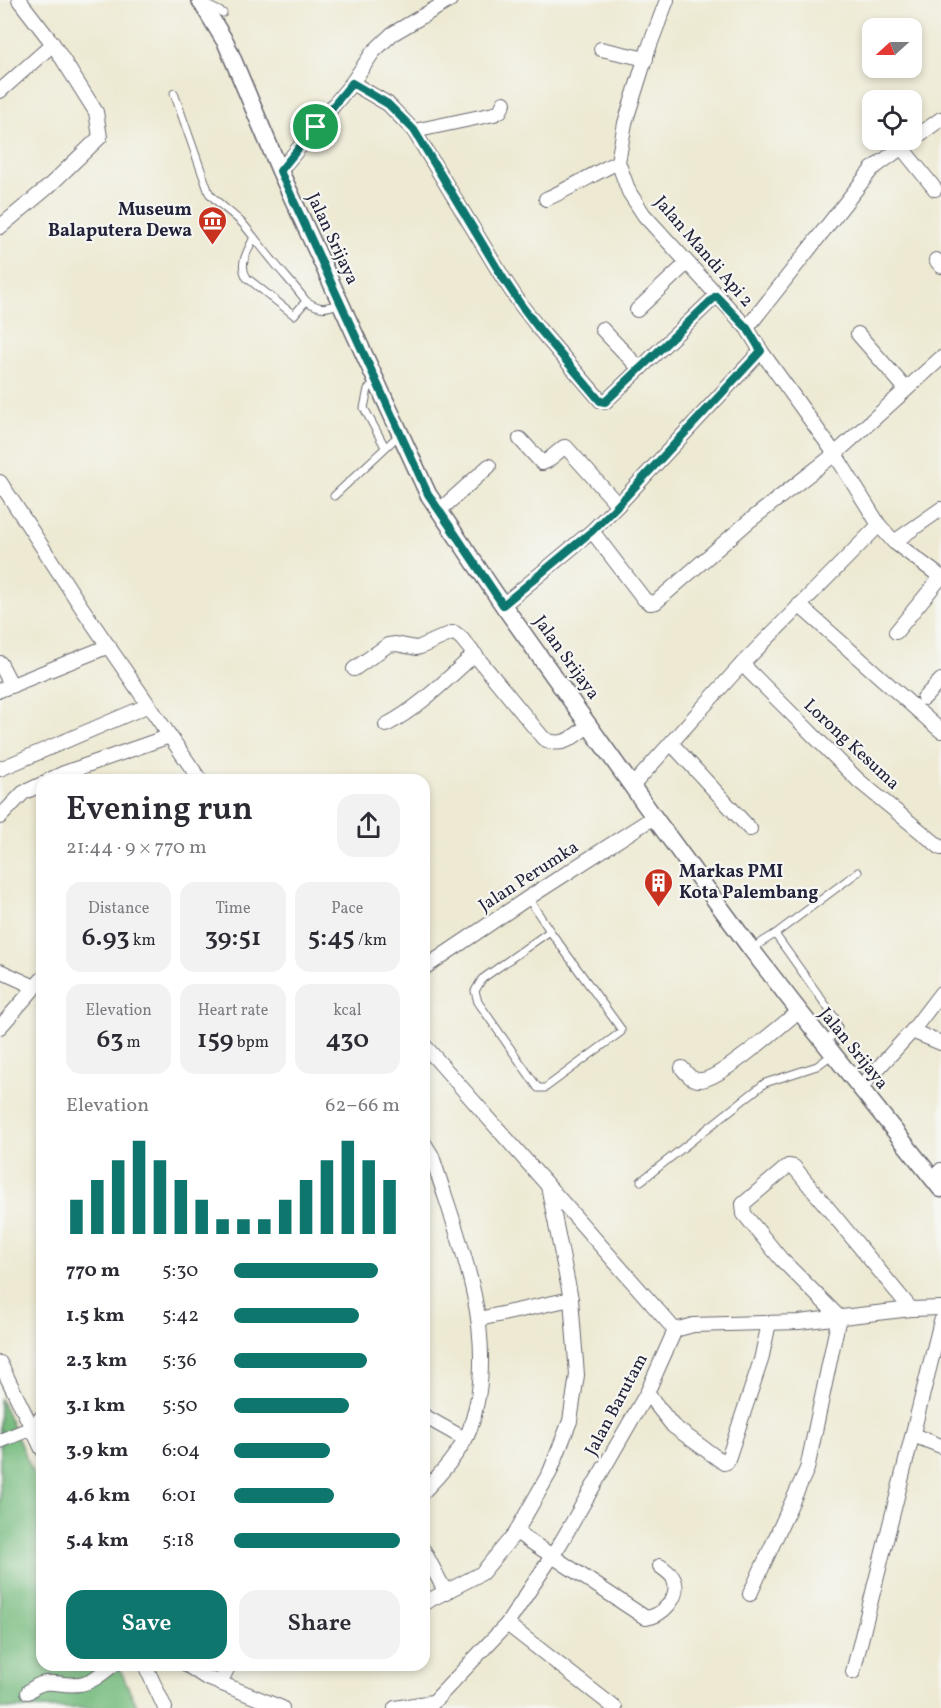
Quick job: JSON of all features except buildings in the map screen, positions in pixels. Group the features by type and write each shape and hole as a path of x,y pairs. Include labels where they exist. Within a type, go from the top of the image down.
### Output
{"street":[{"path":"0,227 48,187 100,137 96,112 53,44 19,0"},
{"path":"280,171 352,83 373,52 392,34 450,0"},
{"path":"546,199 572,188 590,175 618,162 625,123 667,0"},
{"name":"Jalan Srijaya","path":"201,2 226,43 280,171 428,494 503,605 751,949 860,1088 938,1179"},
{"path":"0,91 53,44"},
{"path":"600,49 646,58"},
{"path":"352,83 388,104 414,130 521,305 600,401 605,402 716,296"},
{"path":"414,130 495,114 504,104"},
{"path":"922,133 941,119"},
{"path":"747,328 872,169 899,150"},
{"path":"904,150 934,189"},
{"name":"Jalan Mandi Api 2","path":"618,162 629,192 644,215 747,328 835,454 879,525 894,542 941,577"},
{"path":"638,310 687,263"},
{"path":"602,329 640,369"},
{"path":"858,334 906,390"},
{"path":"503,605 592,531 761,351"},
{"path":"592,531 644,599 651,603 656,602 748,522 835,454 941,358"},
{"path":"520,439 542,463 567,447 618,505"},
{"path":"439,511 489,466"},
{"path":"0,482 196,774"},
{"path":"894,542 941,509"},
{"path":"633,785 742,664 879,525"},
{"path":"896,632 941,577"},
{"path":"799,605 941,731"},
{"path":"354,669 388,645 396,644 416,648 454,632 475,654 543,738 558,744 589,725"},
{"path":"0,663 6,688 109,646"},
{"path":"386,725 421,700 475,654"},
{"name":"Lorong Kesuma","path":"742,664 859,781 940,845"},
{"path":"924,698 941,680"},
{"path":"0,769 149,705"},
{"path":"62,774 170,736"},
{"path":"671,744 750,829"},
{"path":"0,817 23,793 36,787"},
{"name":"Jalan Perumka","path":"430,964 654,817"},
{"path":"0,971 36,982"},
{"path":"0,1027 36,985"},
{"path":"860,1088 912,1031 941,993"},
{"path":"682,1068 690,1077 699,1080 717,1075 798,1011"},
{"path":"912,1031 941,1043"},
{"path":"430,1052 675,1330 693,1325 799,1322 911,1309 941,1308"},
{"path":"430,1153 465,1260 479,1319 482,1351 480,1385 474,1417 465,1439 452,1459 430,1484"},
{"path":"839,1317 781,1258 742,1209 743,1204 788,1166 794,1167 911,1309"},
{"path":"430,1601 483,1573 516,1532 550,1472 570,1421 577,1375 571,1299 548,1186"},
{"path":"479,1319 571,1299"},
{"path":"750,1594 807,1469 839,1317"},
{"path":"853,1672 941,1322"},
{"path":"647,1393 673,1426 727,1462 761,1360 769,1323"},
{"name":"Jalan Barutam","path":"431,1705 507,1624 552,1557 647,1393 675,1330"},
{"path":"0,1363 36,1436"},
{"path":"430,1419 465,1439"},
{"path":"0,1441 32,1428 36,1424"},
{"path":"913,1435 941,1446"},
{"path":"516,1532 646,1618 659,1614 669,1605 675,1593 676,1586 673,1577 660,1566"},
{"path":"430,1562 446,1593"},
{"path":"507,1624 615,1708"},
{"path":"28,1692 40,1683 77,1685 85,1683 104,1671"},
{"path":"148,1671 165,1708"},
{"path":"196,1671 205,1677 282,1708"},
{"path":"220,1683 226,1671"},
{"path":"395,1708 431,1705"}],"lane":[{"path":"201,2 223,13"},
{"path":"174,93 209,193 219,205 242,223 306,302 325,309 340,303"},
{"path":"254,237 243,264 247,278 292,314 295,314 306,302"},
{"path":"376,383 368,389 364,408 385,447"},
{"path":"334,496 400,434"},
{"path":"751,949 775,934 858,872"},
{"path":"528,898 550,932 619,1025 621,1032 541,1089 538,1088 478,1002 475,991 482,979 550,932"},
{"path":"641,1181 765,1083 817,1066 828,1048 838,1027 835,1018 775,934"}],"green space":[{"path":"0,1398 36,1479 36,1671 121,1671 138,1708 0,1708"}],"place":[{"name":"Museum Balaputera Dewa","path":"213,246"},
{"name":"Markas PMI Kota Palembang","path":"658,908"}],"route":[{"path":"352,83 388,104 414,130 521,305 600,401 605,402 716,296 747,328 761,351 592,531 503,605 428,494 280,171 316,127 352,83"}]}
